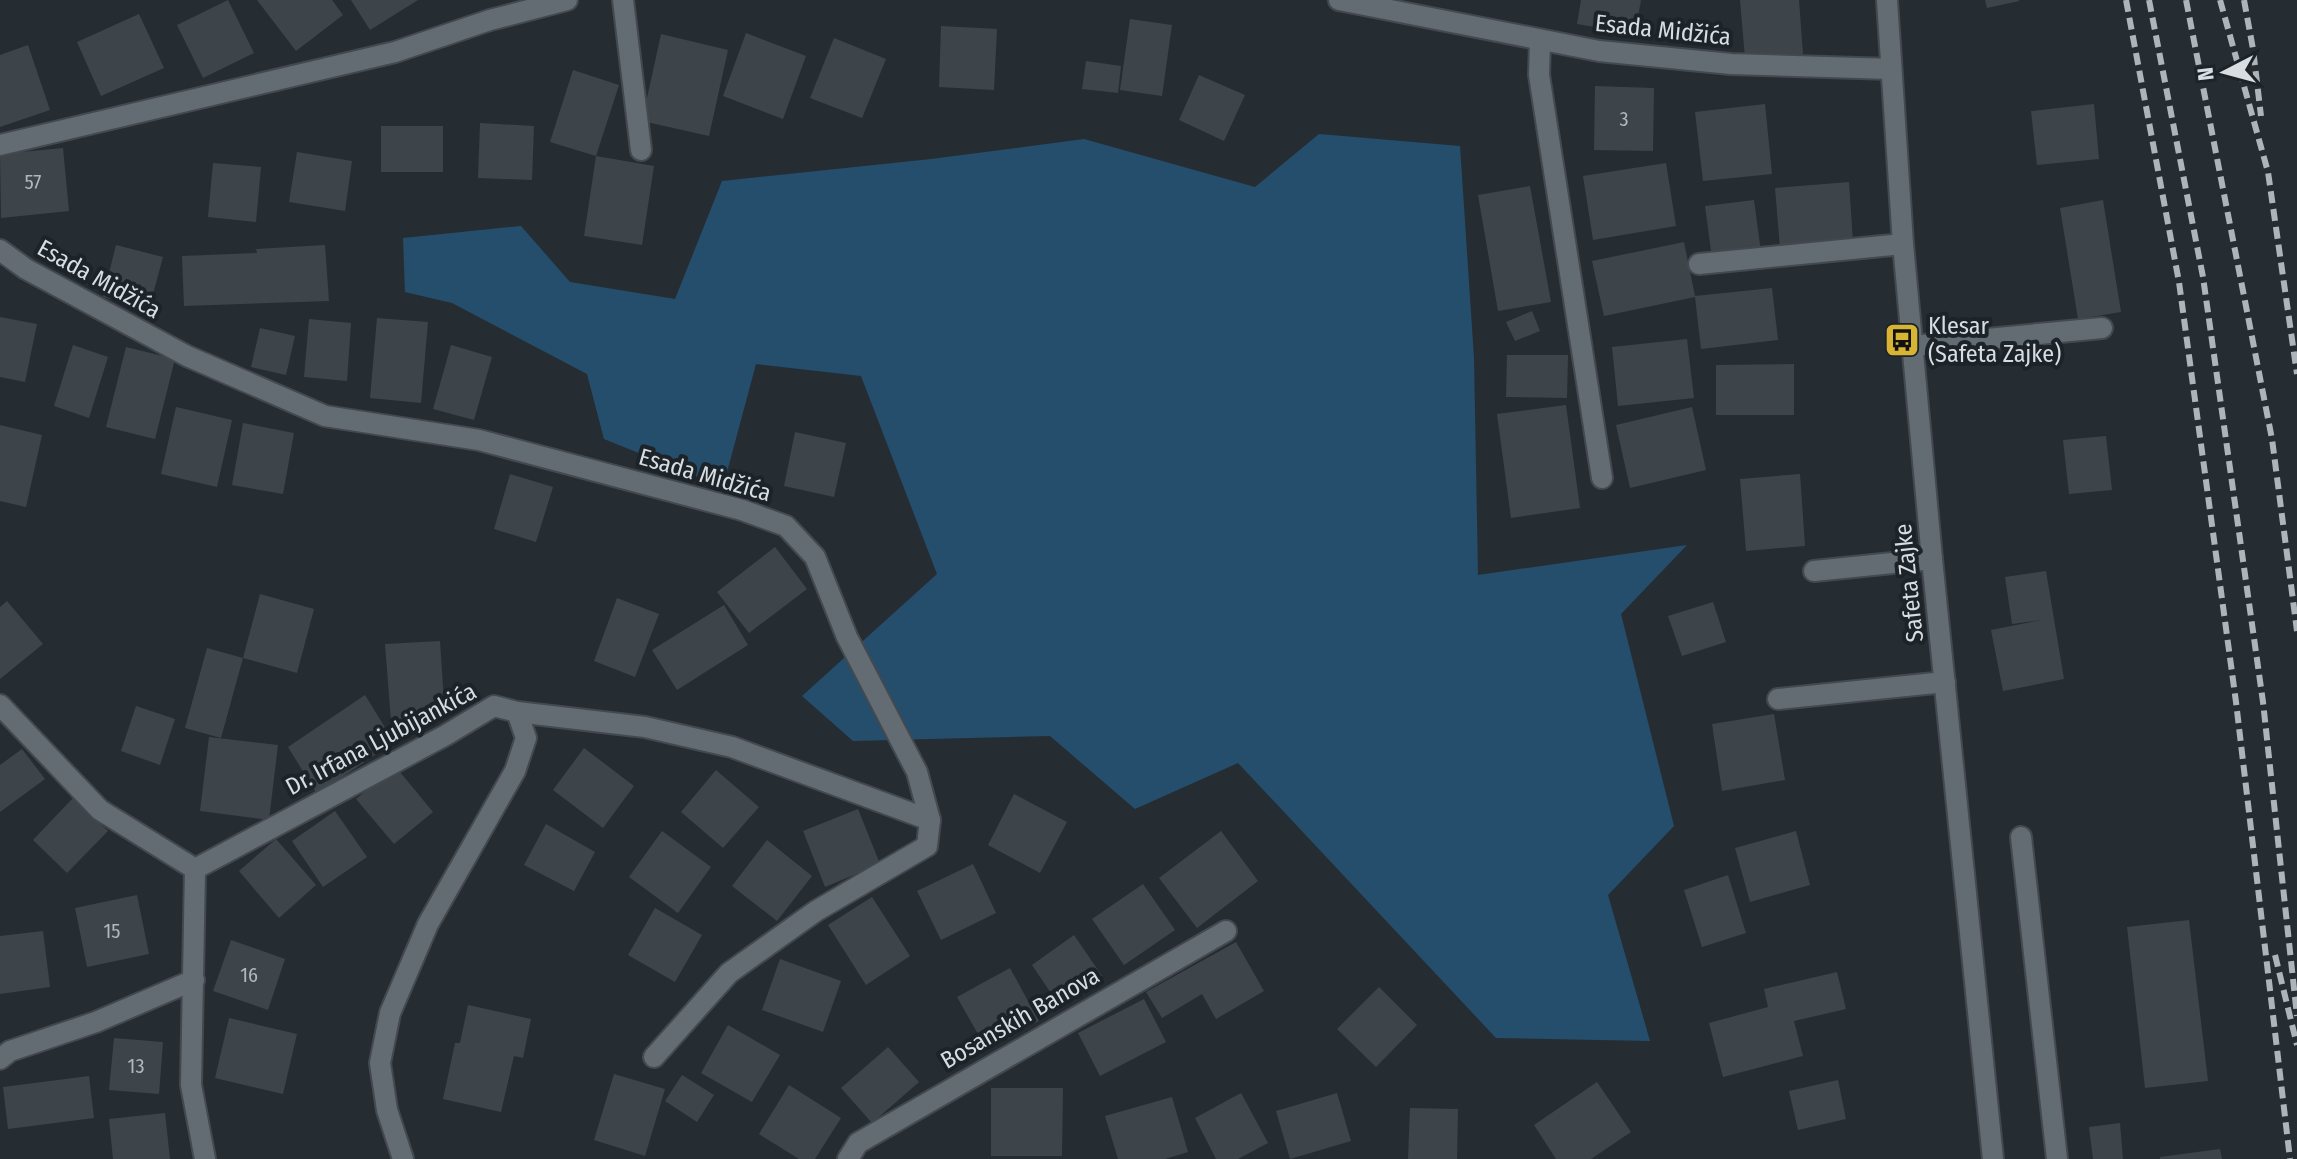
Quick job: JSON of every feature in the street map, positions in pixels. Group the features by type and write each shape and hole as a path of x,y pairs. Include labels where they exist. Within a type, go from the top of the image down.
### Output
{"street":[{"path":"0,145 395,52 490,20 567,0"},
{"path":"623,0 641,150"},
{"name":"Esada Midžića","path":"1339,0 1599,51 1672,60 1891,69"},
{"name":"Safeta Zajke","path":"1887,0 1903,244 1993,1159"},
{"path":"1540,40 1539,75 1602,478"},
{"path":"1699,264 1903,244"},
{"name":"Esada Midžića","path":"0,250 26,269 187,356 325,416 479,440 742,510 786,526 815,557 847,637 917,772 930,820"},
{"path":"1913,346 2102,328"},
{"path":"1814,571 1932,559"},
{"path":"1778,699 1945,682"},
{"path":"0,705 100,810 195,869 191,1085 205,1159"},
{"name":"Dr. Irfana Ljubijankića","path":"195,869 446,735 494,706 517,712 645,727 732,747 930,820"},
{"path":"403,1159 387,1110 380,1063 390,1013 428,924 515,771 526,738 517,712"},
{"path":"654,1057 729,973 816,911 927,846 930,820"},
{"path":"2021,837 2057,1159"},
{"name":"Bosanskih Banova","path":"848,1159 858,1143 1226,931"},
{"path":"0,1059 10,1051 96,1022 194,980"}],"shaded area":[{"path":"1319,134 1460,146 1474,358 1478,575 1687,545 1621,614 1674,826 1608,895 1650,1041 1496,1038 1238,763 1135,809 1050,736 853,741 802,696 937,574 861,376 756,364 723,487 604,439 587,374 452,303 405,292 403,238 521,226 570,282 675,299 722,181 1084,139 1255,187"}],"building":[{"path":"228,0 254,53 203,78 177,25"},
{"path":"257,0 332,0 343,15 296,51"},
{"path":"351,0 418,0 370,30"},
{"path":"1581,0 1641,0 1635,34 1577,24"},
{"path":"1740,0 1799,0 1803,54 1745,58"},
{"path":"1985,0 2019,0 2019,1 1987,8"},
{"path":"139,14 164,68 101,96 77,42"},
{"path":"1130,19 1172,25 1162,96 1120,90"},
{"path":"941,26 997,29 994,90 939,87"},
{"path":"746,33 806,56 783,119 723,96"},
{"path":"661,34 728,50 709,136 642,121"},
{"path":"834,38 886,59 862,118 810,98"},
{"path":"28,45 50,110 0,127 0,55"},
{"path":"1086,61 1121,66 1118,93 1082,89"},
{"path":"573,70 619,85 596,156 550,142"},
{"path":"1199,75 1245,95 1224,141 1179,120"},
{"path":"1595,86 1654,88 1653,151 1594,150"},
{"path":"1765,104 1772,174 1703,181 1695,112"},
{"path":"2094,104 2099,159 2037,165 2031,111"},
{"path":"480,123 534,126 532,180 478,178"},
{"path":"381,126 443,126 443,172 381,172"},
{"path":"63,148 69,211 1,218 0,154"},
{"path":"297,152 352,161 345,211 289,202"},
{"path":"596,156 654,166 642,245 584,236"},
{"path":"213,163 261,167 256,222 208,217"},
{"path":"1666,163 1676,226 1593,240 1583,176"},
{"path":"1849,182 1853,242 1780,248 1775,188"},
{"path":"1530,186 1551,302 1498,311 1478,195"},
{"path":"1754,200 1761,252 1712,258 1705,206"},
{"path":"2103,200 2121,312 2078,319 2060,208"},
{"path":"1684,242 1695,296 1772,288 1778,340 1701,349 1695,297 1604,316 1592,261"},
{"path":"116,245 163,257 149,309 103,297"},
{"path":"325,245 329,301 184,306 182,256 257,253 256,249"},
{"path":"1532,311 1540,331 1515,341 1506,322"},
{"path":"0,317 37,324 25,382 0,377"},
{"path":"377,318 428,322 421,403 370,398"},
{"path":"309,319 351,323 347,381 304,377"},
{"path":"260,328 295,336 286,375 251,367"},
{"path":"1687,339 1694,398 1618,406 1612,347"},
{"path":"73,345 108,357 89,418 54,406"},
{"path":"451,345 492,357 474,420 433,409"},
{"path":"126,347 175,359 155,439 106,427"},
{"path":"1507,355 1568,355 1567,398 1506,397"},
{"path":"1794,364 1794,415 1716,415 1716,365"},
{"path":"1566,405 1580,508 1511,518 1497,414"},
{"path":"176,407 232,420 217,487 161,474"},
{"path":"1692,407 1706,470 1630,488 1616,425"},
{"path":"243,423 294,433 283,494 232,485"},
{"path":"0,425 42,435 26,507 0,501"},
{"path":"795,432 846,443 834,497 784,486"},
{"path":"2106,436 2112,490 2069,494 2063,440"},
{"path":"510,474 553,487 536,542 494,529"},
{"path":"1800,474 1805,546 1746,551 1740,479"},
{"path":"775,547 807,589 749,633 717,592"},
{"path":"2046,571 2064,679 2003,691 1991,630 2041,620 2012,624 2005,577"},
{"path":"260,594 314,609 297,673 243,658"},
{"path":"617,598 659,614 635,677 594,661"},
{"path":"7,601 43,644 0,679 0,607"},
{"path":"1713,602 1726,642 1682,656 1668,616"},
{"path":"724,605 748,645 677,690 652,650"},
{"path":"440,641 445,717 391,721 385,644"},
{"path":"207,648 243,658 221,738 185,728"},
{"path":"365,695 394,742 317,794 288,747"},
{"path":"136,706 175,719 160,765 121,751"},
{"path":"1774,714 1785,780 1722,791 1712,724"},
{"path":"209,737 278,745 269,820 200,811"},
{"path":"584,748 634,786 603,828 553,790"},
{"path":"22,749 45,779 0,812 0,765"},
{"path":"395,766 433,812 394,844 356,799"},
{"path":"716,770 759,807 723,848 681,812"},
{"path":"1014,794 1067,822 1040,873 988,845"},
{"path":"73,798 108,831 67,873 33,840"},
{"path":"858,809 880,864 825,887 803,831"},
{"path":"335,811 367,857 323,887 292,841"},
{"path":"546,824 595,852 574,891 524,865"},
{"path":"662,831 711,867 678,913 629,877"},
{"path":"1221,831 1258,881 1197,928 1159,878"},
{"path":"1796,831 1810,885 1750,902 1735,848"},
{"path":"276,839 316,885 279,918 239,871"},
{"path":"767,840 812,876 777,921 732,886"},
{"path":"973,864 996,913 941,940 917,891"},
{"path":"1728,875 1746,933 1702,947 1684,890"},
{"path":"1143,884 1175,930 1124,965 1092,919"},
{"path":"137,895 149,954 87,967 75,908"},
{"path":"872,897 910,956 866,985 828,925"},
{"path":"655,908 702,935 675,982 628,955"},
{"path":"2189,920 2208,1081 2145,1088 2127,927"},
{"path":"43,931 50,987 0,994 0,936"},
{"path":"1074,935 1102,976 1059,1005 1032,965"},
{"path":"231,940 285,959 268,1010 213,991"},
{"path":"1236,942 1264,991 1216,1019 1202,994 1162,1018 1146,992"},
{"path":"780,959 841,981 823,1032 762,1010"},
{"path":"1010,968 1039,1021 987,1050 957,997"},
{"path":"1837,972 1846,1009 1794,1021 1803,1056 1723,1077 1709,1023 1768,1007 1764,989"},
{"path":"1379,987 1417,1025 1376,1067 1337,1029"},
{"path":"1144,999 1166,1042 1100,1076 1078,1033"},
{"path":"468,1005 531,1019 523,1058 514,1056 501,1112 443,1099 455,1043 460,1043"},
{"path":"229,1018 297,1034 283,1094 215,1078"},
{"path":"728,1025 780,1055 752,1102 701,1073"},
{"path":"114,1038 163,1042 159,1094 109,1090"},
{"path":"888,1047 919,1082 872,1123 841,1088"},
{"path":"614,1074 665,1089 645,1156 594,1140"},
{"path":"682,1075 714,1095 697,1122 665,1101"},
{"path":"89,1076 94,1118 8,1129 3,1087"},
{"path":"1838,1080 1846,1119 1798,1130 1789,1091"},
{"path":"1597,1082 1631,1132 1591,1159 1556,1159 1534,1125"},
{"path":"789,1085 841,1118 815,1159 799,1159 759,1134"},
{"path":"991,1088 1063,1088 1062,1156 991,1156"},
{"path":"1241,1093 1268,1143 1238,1159 1216,1159 1195,1118"},
{"path":"1337,1093 1351,1141 1290,1159 1276,1111"},
{"path":"1172,1097 1188,1152 1165,1159 1118,1159 1105,1116"},
{"path":"1410,1108 1458,1109 1457,1159 1408,1159"},
{"path":"165,1113 170,1159 113,1159 109,1119"},
{"path":"2120,1123 2123,1159 2093,1159 2089,1127"},
{"path":"2220,1149 2222,1159 2160,1159 2160,1157"}],"railway":[{"path":"2126,0 2179,282 2236,702 2290,1159"},
{"path":"2149,0 2203,277 2263,702 2297,1016"},
{"path":"2186,0 2272,439 2297,631"},
{"path":"2220,0 2268,172 2297,374"},
{"path":"2244,0 2261,116"},
{"path":"2275,955 2297,1045"}],"place":[{"name":"Klesar (Safeta Zajke)","path":"1902,340"}]}
